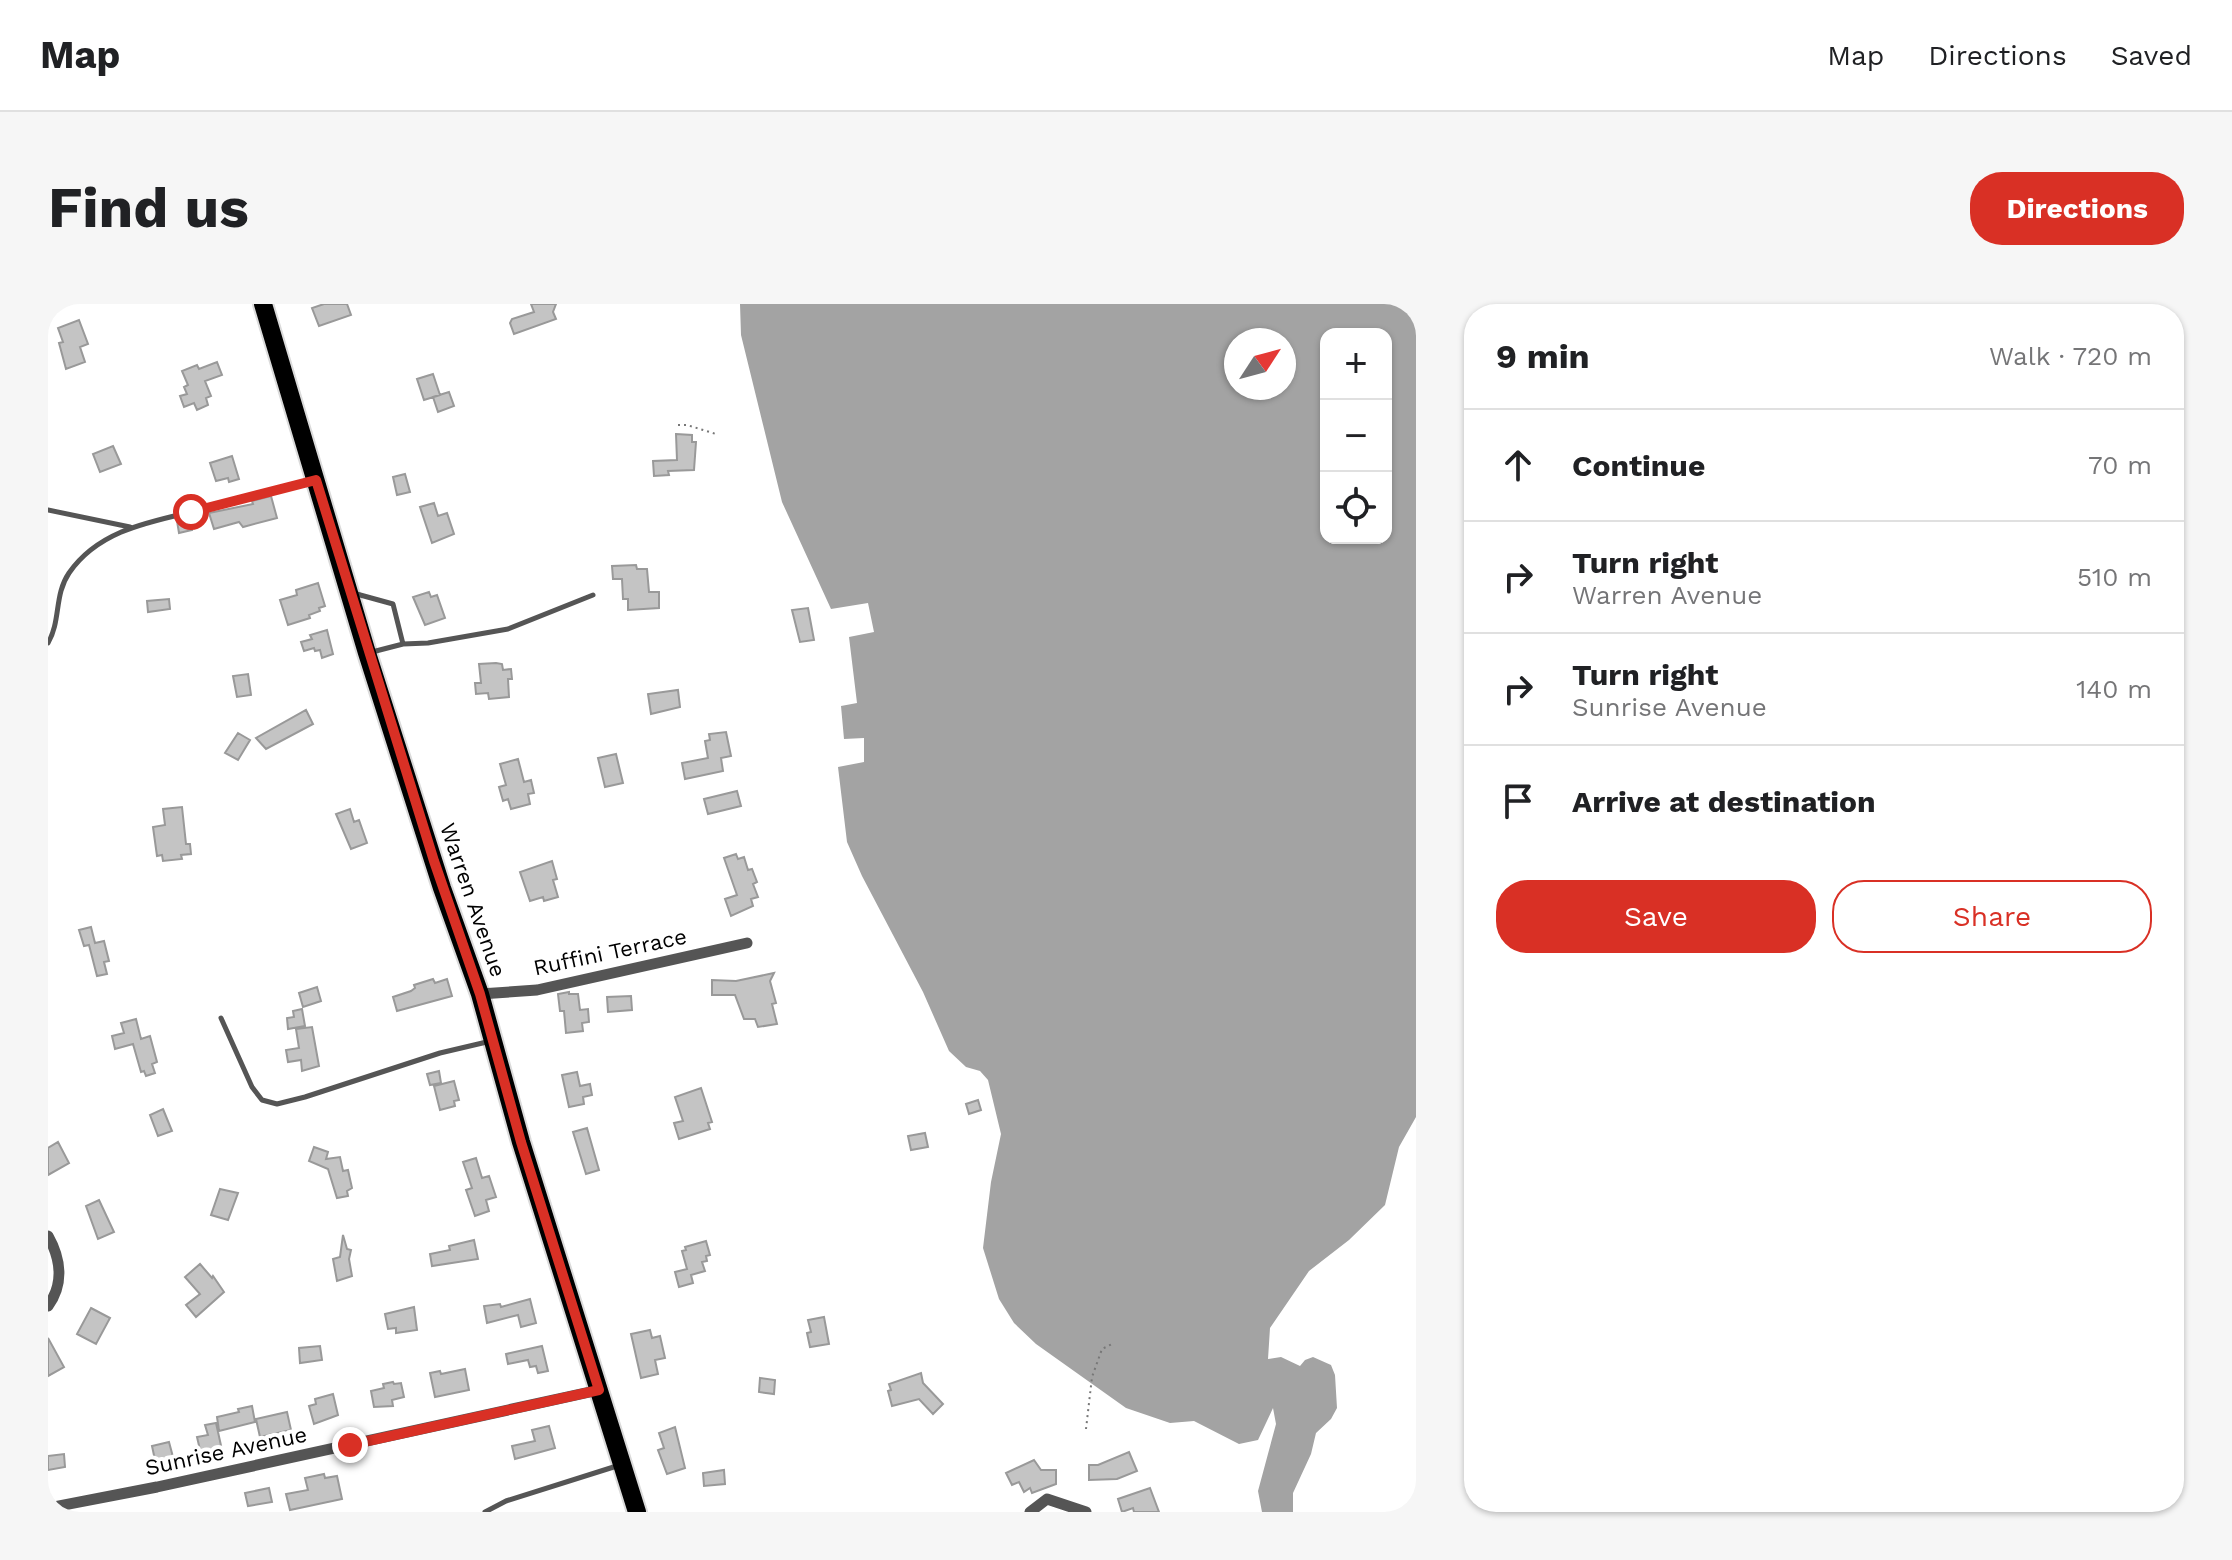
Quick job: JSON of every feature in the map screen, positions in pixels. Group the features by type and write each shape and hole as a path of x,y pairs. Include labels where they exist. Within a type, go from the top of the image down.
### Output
{"main road":[{"name":"Warren Avenue","path":"263,304 367,653 446,900 480,994 637,1512"}],"street":[{"name":"Ruffini Terrace","path":"480,994 537,990 747,943"},
{"path":"48,1236 59,1267 58,1285 48,1306"},
{"name":"Sunrise Avenue","path":"48,1508 599,1390"},
{"path":"1030,1512 1047,1499 1086,1512"}],"lane":[{"path":"48,643 53,633 58,598 71,570 97,546 131,527 161,517 316,480"},
{"path":"48,510 131,527"},
{"path":"350,593 393,604 403,644"},
{"path":"367,653 403,644 428,643 508,629 593,595"},
{"path":"221,1018 252,1087 262,1100 277,1104 492,1040"},
{"path":"485,1512 506,1501 622,1465"}],"path":[{"path":"678,425 716,434"},
{"path":"1086,1429 1092,1377 1102,1349 1112,1344"}],"shaded area":[{"path":"740,304 1416,304 1416,1117 1399,1147 1385,1205 1349,1240 1309,1271 1270,1328 1268,1359 1281,1357 1300,1366 1313,1357 1331,1365 1335,1375 1337,1408 1331,1419 1316,1433 1311,1454 1293,1493 1293,1512 1262,1512 1258,1491 1276,1424 1273,1408 1258,1440 1239,1444 1194,1421 1170,1423 1126,1408 1036,1344 1014,1323 999,1299 983,1248 1001,1134 988,1080 980,1071 966,1067 949,1051 923,992 847,842 838,767 864,762 864,738 844,739 841,706 857,703 849,637 874,632 868,603 831,609 782,502 741,335"}],"building":[{"path":"324,304 347,304 351,315 319,326 312,308"},
{"path":"531,304 556,304 553,312 556,319 514,334 510,323 512,319 534,312"},
{"path":"79,320 88,344 80,347 85,362 66,369 58,328"},
{"path":"217,362 222,375 205,381 211,396 206,398 208,405 197,410 194,403 184,407 180,396 187,394 184,387 188,385 182,371"},
{"path":"433,374 440,395 424,400 417,379"},
{"path":"449,392 454,406 438,412 433,397"},
{"path":"676,434 692,435 692,442 696,442 694,470 668,471 669,475 654,476 653,461 677,460"},
{"path":"113,446 121,464 100,472 93,454"},
{"path":"232,456 239,479 216,481 210,463"},
{"path":"405,474 410,492 397,495 393,477"},
{"path":"271,496 277,518 243,527 239,522 214,529 209,513 253,504 252,501"},
{"path":"434,503 438,516 447,513 454,534 432,543 420,507"},
{"path":"190,518 192,530 179,533 177,521"},
{"path":"636,565 637,569 647,569 649,592 659,592 659,608 628,610 628,599 623,599 622,579 613,579 612,566"},
{"path":"318,583 325,606 309,615 310,618 288,625 280,600 297,595 296,590"},
{"path":"429,592 431,597 437,595 445,618 425,625 413,597"},
{"path":"169,599 170,609 148,612 147,601"},
{"path":"808,608 814,640 800,642 792,610"},
{"path":"327,630 333,654 322,658 320,650 304,651 301,642 312,639 310,635"},
{"path":"479,664 502,664 503,670 511,669 509,697 489,699 488,693 476,694 475,683 481,683"},
{"path":"248,674 251,695 237,697 233,676"},
{"path":"678,690 680,707 651,714 648,694"},
{"path":"306,710 313,724 266,749 256,738"},
{"path":"726,732 731,756 721,758 723,771 685,779 682,763 708,758 705,741 710,740 709,734"},
{"path":"238,733 250,740 238,760 225,753"},
{"path":"616,754 623,783 605,787 598,758"},
{"path":"518,759 524,782 531,780 534,793 528,794 530,804 511,809 508,799 503,801 499,787 506,785 500,764"},
{"path":"737,791 741,806 708,814 704,799"},
{"path":"182,807 186,844 190,844 191,854 181,855 182,859 163,861 162,855 157,856 153,827 165,825 163,809"},
{"path":"350,809 354,822 359,820 367,843 351,849 336,814"},
{"path":"736,854 738,859 744,857 748,870 752,869 758,897 751,899 753,906 731,916 725,899 737,895 724,858"},
{"path":"552,861 558,897 530,901 520,872"},
{"path":"91,927 95,943 104,941 109,961 104,962 107,974 97,976 89,945 84,946 79,930"},
{"path":"774,973 770,981 777,1024 758,1027 755,1019 744,1019 735,995 712,995 712,980 736,981"},
{"path":"433,979 435,983 447,979 452,996 397,1011 393,997"},
{"path":"317,987 321,1001 303,1007 299,993"},
{"path":"558,994 578,994 580,1010 588,1009 589,1022 582,1023 583,1031 566,1033 564,1011 560,1011"},
{"path":"631,996 632,1010 608,1012 607,997"},
{"path":"302,1009 305,1026 288,1029 287,1018 294,1017 293,1011"},
{"path":"136,1019 141,1039 150,1036 157,1062 152,1064 155,1073 146,1076 144,1071 141,1072 133,1044 115,1049 112,1036 124,1033 121,1023"},
{"path":"312,1027 319,1066 302,1071 301,1060 288,1062 286,1050 299,1048 296,1029"},
{"path":"439,1071 441,1083 430,1085 427,1074"},
{"path":"577,1072 580,1086 590,1084 592,1095 583,1097 584,1104 569,1107 562,1075"},
{"path":"454,1081 459,1100 454,1101 455,1106 440,1110 434,1086"},
{"path":"701,1088 712,1122 708,1123 710,1129 679,1139 674,1123 683,1121 675,1097"},
{"path":"978,1100 981,1110 969,1114 966,1104"},
{"path":"163,1109 172,1131 158,1136 150,1115"},
{"path":"587,1128 599,1170 586,1174 573,1132"},
{"path":"925,1133 928,1147 911,1150 908,1136"},
{"path":"58,1142 69,1163 48,1175 48,1148"},
{"path":"314,1147 328,1152 326,1159 340,1157 343,1171 348,1170 352,1188 347,1191 348,1196 337,1198 328,1169 309,1161"},
{"path":"476,1158 482,1178 489,1176 496,1197 486,1200 489,1211 475,1216 466,1190 472,1188 463,1162"},
{"path":"220,1189 238,1193 228,1220 211,1215"},
{"path":"99,1200 114,1232 98,1239 86,1206"},
{"path":"343,1235 347,1249 351,1250 352,1276 337,1281 333,1259 340,1257"},
{"path":"474,1240 478,1259 432,1266 430,1254"},
{"path":"706,1241 710,1255 706,1256 707,1261 702,1262 705,1271 691,1275 693,1283 679,1287 675,1272 687,1269 682,1251 686,1250 685,1247"},
{"path":"200,1264 224,1292 196,1317 186,1305 200,1294 185,1277"},
{"path":"530,1299 536,1323 521,1327 518,1315 487,1323 484,1306 500,1304 501,1307"},
{"path":"414,1307 417,1330 396,1333 396,1328 388,1329 385,1314"},
{"path":"91,1308 110,1318 96,1344 77,1334"},
{"path":"824,1317 829,1344 810,1347 808,1320"},
{"path":"650,1330 652,1338 660,1336 665,1358 655,1360 658,1374 641,1378 631,1334"},
{"path":"48,1338 64,1367 48,1376"},
{"path":"320,1346 322,1360 300,1363 299,1348"},
{"path":"542,1346 548,1371 538,1373 536,1366 530,1367 528,1360 508,1364 506,1354"},
{"path":"465,1369 469,1390 435,1397 430,1373"},
{"path":"921,1373 923,1383 943,1404 933,1414 919,1399 892,1406 889,1384"},
{"path":"760,1378 775,1380 774,1394 759,1392"},
{"path":"393,1382 401,1383 404,1397 392,1400 393,1406 374,1407 371,1391"},
{"path":"333,1394 338,1415 314,1424 309,1406 316,1404 315,1399"},
{"path":"252,1406 255,1422 219,1431 217,1417"},
{"path":"287,1412 291,1430 260,1437 256,1419"},
{"path":"216,1423 222,1450 201,1454 197,1437 208,1435 205,1425"},
{"path":"549,1426 555,1448 515,1459 512,1446 535,1441 532,1430"},
{"path":"675,1427 685,1468 667,1474 658,1450 664,1448 659,1433"},
{"path":"169,1442 173,1457 155,1460 152,1446"},
{"path":"1129,1452 1137,1471 1117,1479 1089,1480 1089,1465 1098,1465"},
{"path":"64,1454 65,1467 48,1470 48,1456"},
{"path":"1034,1460 1041,1470 1056,1470 1056,1484 1032,1493 1030,1488 1024,1492 1019,1482 1012,1485 1006,1473"},
{"path":"724,1470 725,1484 704,1486 703,1473"},
{"path":"324,1474 325,1478 337,1476 342,1499 290,1510 286,1494 308,1490 305,1478"},
{"path":"269,1488 272,1502 248,1506 245,1493"},
{"path":"1150,1488 1159,1512 1134,1512 1133,1508 1122,1512 1118,1499"}],"route":[{"path":"191,512 316,480 367,653 480,994 521,1142 599,1390 350,1445"}]}
